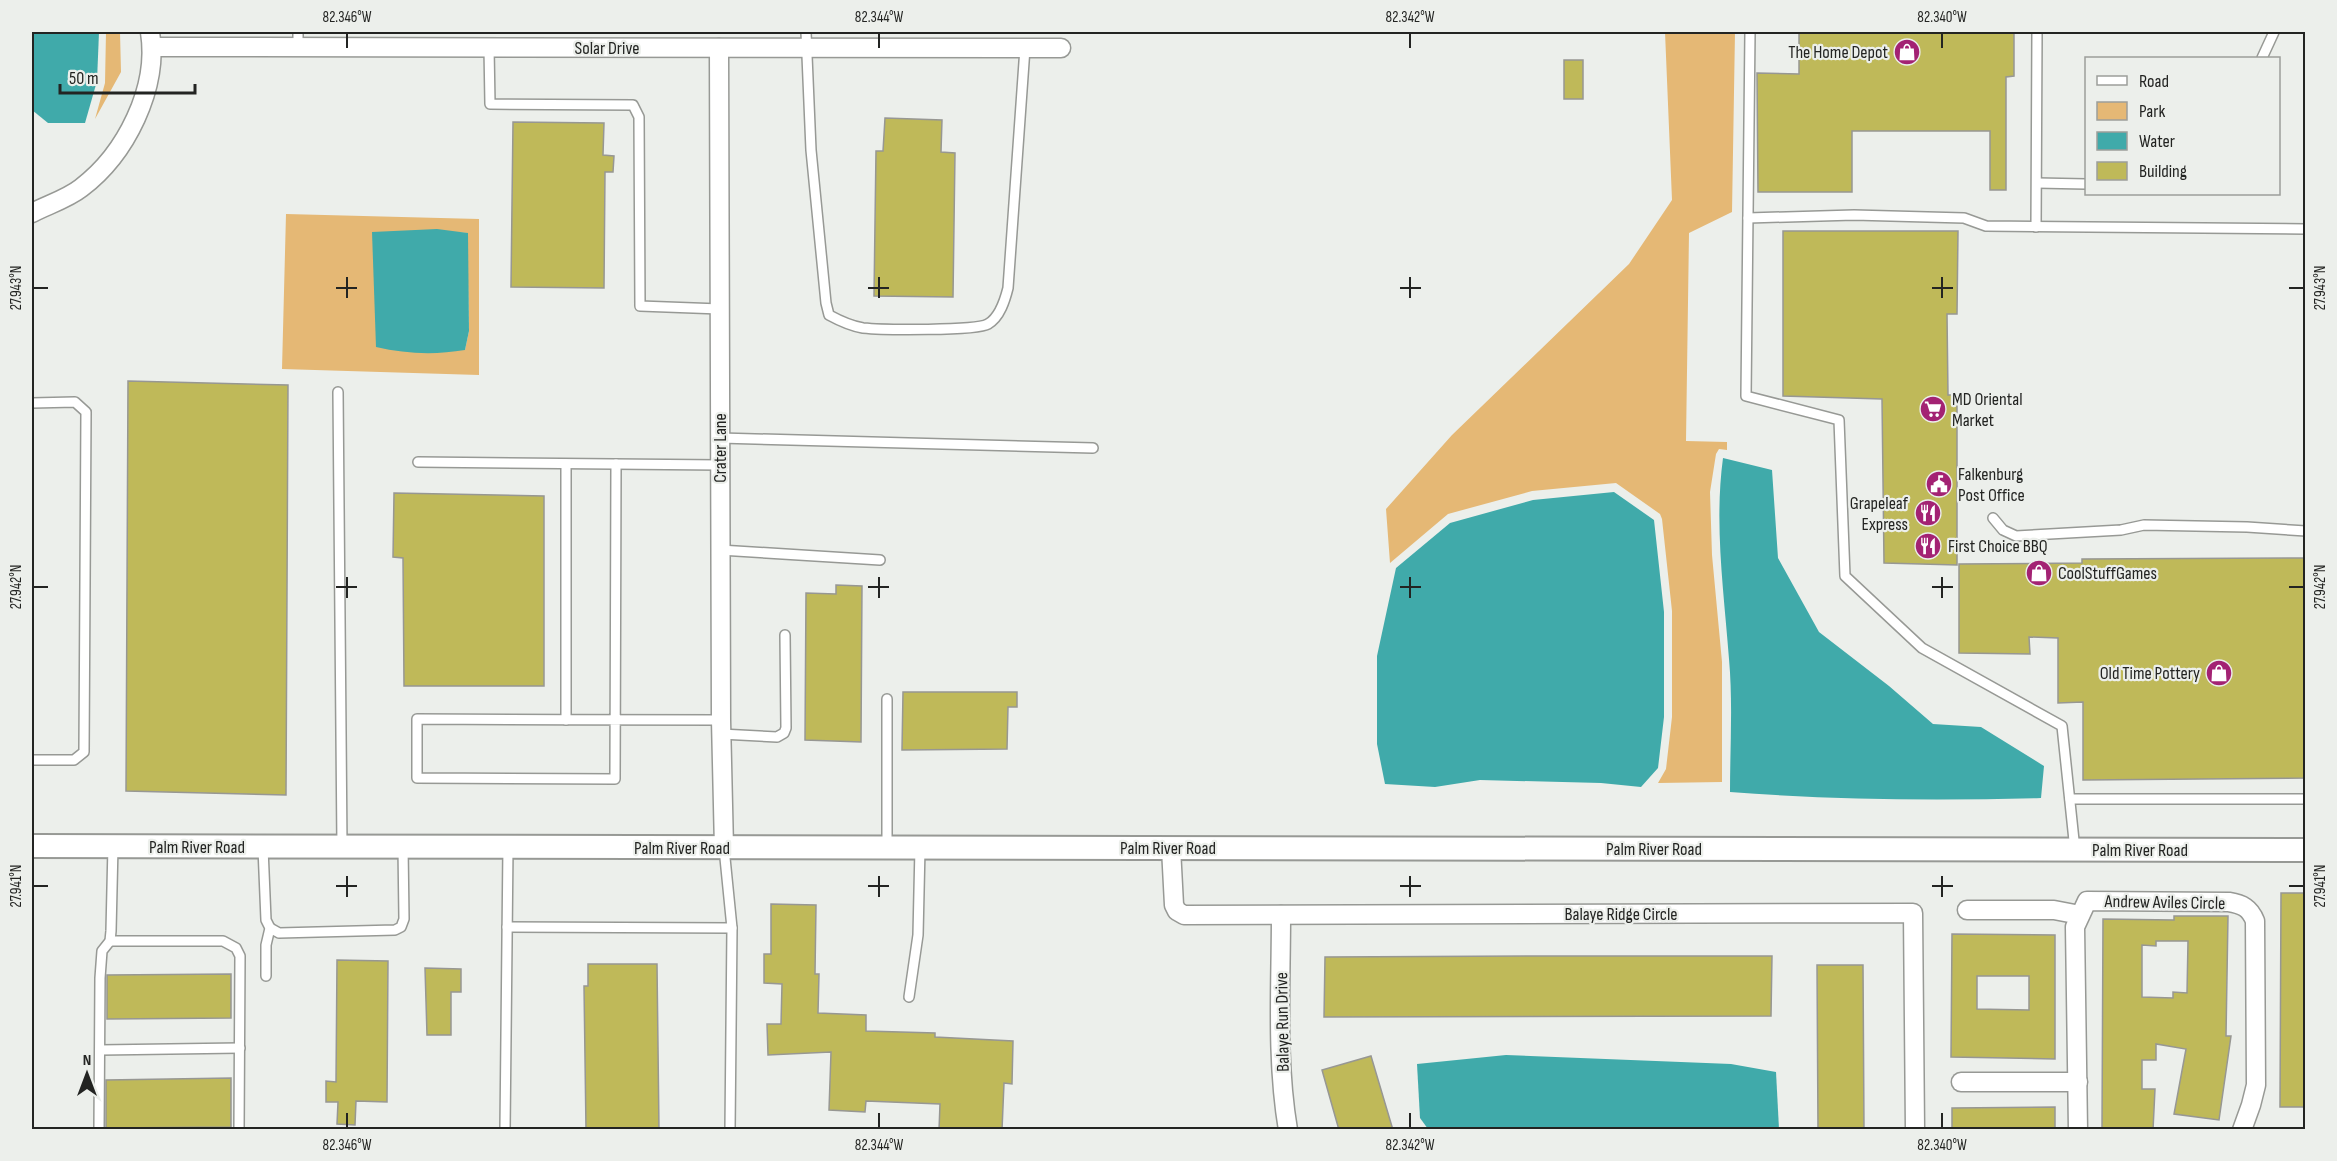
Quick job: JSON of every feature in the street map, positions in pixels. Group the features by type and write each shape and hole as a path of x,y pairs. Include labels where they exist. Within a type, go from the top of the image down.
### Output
{"street":[{"name":"Solar Drive","path":"32,213 80,188 119,150 144,101 151,39 298,39 489,48 547,40 719,48 806,40 1061,48"},
{"name":"Crater Lane","path":"719,48 721,727 724,848"},
{"name":"Palm River Road","path":"32,846 2306,850"},
{"name":"Balaye Ridge Circle","path":"1171,848 1173,898 1178,911 1184,915 1913,913 1915,1130"},
{"name":"Andrew Aviles Circle","path":"2078,1130 2075,927 2087,902 2229,902 2246,907 2252,913 2255,921 2256,1085 2252,1105 2242,1130"},
{"path":"1967,910 2054,910 2080,915"},
{"name":"Balaye Run Drive","path":"1281,915 1281,1056 1288,1130"},
{"path":"1961,1082 2078,1082"}],"lane":[{"path":"1750,32 1746,396 1839,420 1845,576 1922,648 2062,726 2075,850"},
{"path":"2036,227 2037,32"},
{"path":"2262,57 2274,32"},
{"path":"806,40 811,150 826,303 829,315 841,322 864,328 949,329 987,325 998,315 1006,298 1025,48"},
{"path":"489,48 490,104 633,105 639,117 640,306 720,309"},
{"path":"2037,183 2085,184"},
{"path":"1748,218 1854,215 1964,218 1986,226 2306,229"},
{"path":"338,392 342,847"},
{"path":"32,403 75,402 86,412 86,424 84,752 74,760 32,760"},
{"path":"720,438 1093,448"},
{"path":"418,462 720,465"},
{"path":"566,464 566,720"},
{"path":"616,464 617,720 615,779 417,778 417,719 617,720 721,727 777,737 786,728 785,635"},
{"path":"1993,518 2003,530 2016,536 2121,530 2144,525 2247,527 2306,531"},
{"path":"720,550 880,560"},
{"path":"887,699 887,848"},
{"path":"2070,799 2306,799"},
{"path":"99,1130 100,978 102,951 110,941 113,846"},
{"path":"263,847 266,920 270,928 279,933 395,930 402,927 404,919 403,847"},
{"path":"505,1130 508,847"},
{"path":"724,848 732,928 730,1130"},
{"path":"909,997 918,935 920,848"},
{"path":"507,927 732,928"},
{"path":"266,976 266,945 270,928"},
{"path":"110,941 223,941 236,948 240,956 239,1130"},
{"path":"99,1050 240,1048"}],"green space":[{"path":"106,32 120,32 121,72 95,119 105,83"},
{"path":"1665,32 1735,32 1732,212 1689,233 1686,441 1727,442 1727,450 1719,449 1716,454 1710,492 1712,555 1722,662 1722,782 1658,783 1666,769 1672,717 1672,611 1662,519 1660,514 1616,483 1532,491 1448,514 1390,563 1386,509 1452,435 1629,264 1672,200"},
{"path":"286,214 479,219 479,375 282,369","holes":["452,232 467,233 469,331 465,350"]}],"water":[{"path":"32,32 99,32 97,81 85,123 48,123 32,110"},
{"path":"437,229 468,233 469,331 465,350 420,353 376,347 372,232"},
{"path":"1723,458 1772,470 1778,558 1819,632 1889,686 1933,724 1981,727 2044,766 2041,798 1885,799 1730,792 1730,676 1719,508"},
{"path":"1614,492 1654,520 1664,612 1664,717 1658,768 1641,787 1601,783 1480,780 1435,787 1385,784 1377,744 1377,656 1396,568 1450,523 1533,500"},
{"path":"1506,1055 1731,1064 1776,1072 1779,1129 1428,1129 1420,1118 1417,1064"}],"building":[{"name":"The Home Depot","path":"1799,32 2014,32 2014,76 2006,77 2006,190 1990,190 1990,131 1852,131 1852,192 1758,192 1757,73 1799,74"},
{"path":"1564,60 1583,60 1583,99 1564,99"},
{"path":"885,118 942,120 941,152 955,153 953,297 874,296 876,151 883,151"},
{"path":"513,122 604,123 603,155 614,156 613,172 605,172 604,288 511,287"},
{"path":"1783,231 1958,231 1957,314 1947,314 1948,395 1957,395 1957,565 1884,563 1882,399 1783,396"},
{"path":"128,381 288,385 286,795 126,791"},
{"path":"394,493 544,496 544,686 404,686 403,558 393,557"},
{"path":"2306,558 2306,778 2083,780 2083,702 2058,703 2058,638 2029,637 2030,654 1959,653 1959,564 2082,563 2082,559"},
{"path":"836,585 862,586 861,742 805,740 806,593 836,594"},
{"path":"903,692 1017,692 1017,707 1008,707 1007,749 902,750"},
{"path":"2281,893 2306,893 2306,1107 2280,1107"},
{"path":"771,904 816,905 815,974 819,974 818,1013 866,1015 866,1031 935,1033 935,1037 1013,1041 1012,1084 1004,1083 1002,1130 939,1130 940,1104 866,1101 865,1112 829,1110 831,1052 768,1055 767,1024 781,1024 782,984 764,983 764,954 771,954"},
{"path":"2174,916 2228,916 2226,1036 2231,1036 2219,1120 2174,1114 2186,1049 2156,1044 2156,1060 2142,1060 2142,1089 2155,1089 2153,1130 2102,1130 2103,919 2174,920","holes":["2156,941 2188,941 2187,993 2173,992 2173,998 2142,997 2142,945 2156,946"]},
{"path":"1952,934 2055,935 2055,1059 1951,1057","holes":["1977,976 2029,976 2029,1010 1977,1009"]},
{"path":"1772,956 1771,1016 1324,1017 1325,957"},
{"path":"337,960 388,961 387,1102 356,1101 355,1125 337,1124 338,1102 326,1102 326,1081 336,1082"},
{"path":"588,964 657,964 659,1130 586,1130 584,986 588,986"},
{"path":"1817,965 1863,965 1864,1130 1818,1130"},
{"path":"425,968 461,969 461,992 451,992 451,1035 427,1035"},
{"path":"231,974 231,1018 107,1019 107,975"},
{"path":"1371,1056 1393,1130 1339,1130 1322,1070"},
{"path":"231,1078 231,1127 106,1128 106,1080"},
{"path":"2055,1107 2055,1130 1952,1130 1952,1108"}],"place":[{"name":"The Home Depot","path":"1907,52"},
{"name":"MD Oriental Market","path":"1933,409"},
{"name":"Falkenburg Post Office","path":"1939,484"},
{"name":"Grapeleaf Express","path":"1928,513"},
{"name":"First Choice BBQ","path":"1928,546"},
{"name":"CoolStuffGames","path":"2039,573"},
{"name":"Old Time Pottery","path":"2219,673"}]}
